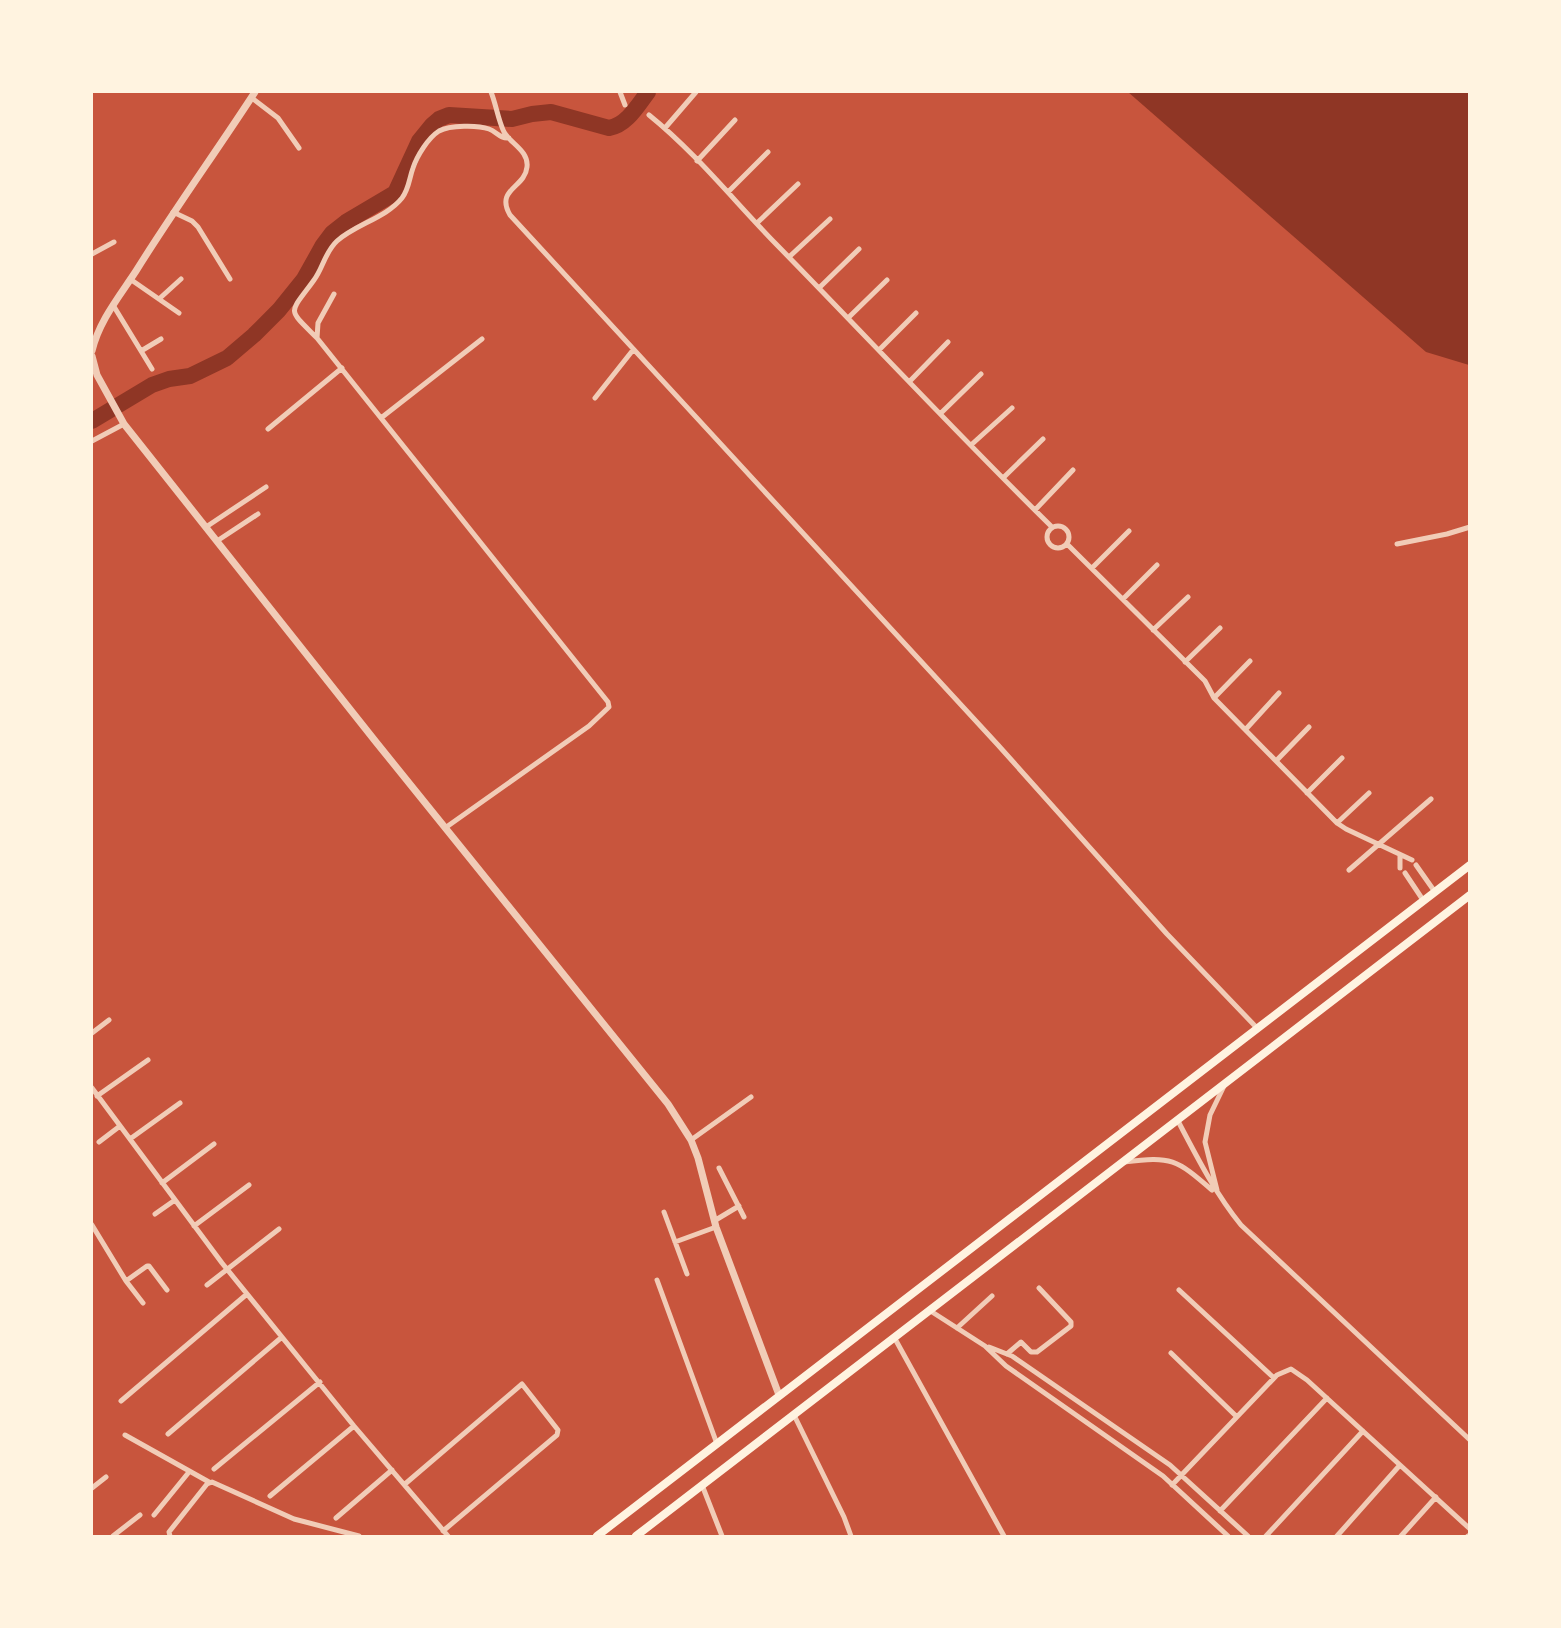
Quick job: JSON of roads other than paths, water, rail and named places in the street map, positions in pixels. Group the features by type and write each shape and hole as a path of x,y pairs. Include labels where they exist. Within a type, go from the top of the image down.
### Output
{"main road":[{"path":"597,1536 1470,865"},
{"path":"636,1536 1470,895"}],"street":[{"path":"491,92 504,132 525,155 527,162 524,176 507,195 506,209 633,350 1014,762 1167,934 1257,1028"},
{"path":"620,92 625,105"},
{"path":"665,128 696,92"},
{"path":"92,351 93,340 113,305 173,212 254,95 278,118 299,148"},
{"path":"649,115 665,128 728,192 1052,527"},
{"path":"697,161 735,120"},
{"path":"445,828 564,745 600,717 609,707 608,702 342,368 298,319 294,306 318,275 328,250 336,242 363,223 396,205 406,194 414,167 434,135 447,128 464,127 488,129 502,138 509,138"},
{"path":"728,192 768,152"},
{"path":"757,223 798,184"},
{"path":"173,212 192,221 198,227 230,279"},
{"path":"789,257 830,219"},
{"path":"92,254 114,242"},
{"path":"819,288 859,249"},
{"path":"130,279 179,313"},
{"path":"159,299 182,279"},
{"path":"848,318 887,280"},
{"path":"317,338 318,323 334,294"},
{"path":"113,305 152,369"},
{"path":"879,350 916,313"},
{"path":"141,351 161,339"},
{"path":"381,418 482,339"},
{"path":"909,381 948,342"},
{"path":"595,398 633,350"},
{"path":"92,356 97,375 124,424 445,828 669,1104 691,1140 698,1158 715,1224 779,1395"},
{"path":"268,429 342,368"},
{"path":"941,413 981,374"},
{"path":"971,445 1012,408"},
{"path":"92,441 124,424"},
{"path":"1003,478 1043,439"},
{"path":"1035,510 1073,470"},
{"path":"206,527 266,488"},
{"path":"217,541 258,513"},
{"path":"1060,525 1066,528 1070,539 1067,544 1062,548 1050,545 1047,534 1052,527 1060,525"},
{"path":"1397,544 1448,534 1470,527"},
{"path":"1092,568 1129,531"},
{"path":"1067,544 1205,681 1214,698 1337,823 1414,862 1435,892"},
{"path":"1123,599 1157,565"},
{"path":"1154,630 1188,597"},
{"path":"1185,662 1220,628"},
{"path":"1214,698 1250,661"},
{"path":"1246,729 1279,693"},
{"path":"1276,761 1310,727"},
{"path":"1307,793 1342,758"},
{"path":"1337,823 1369,793"},
{"path":"1349,870 1431,799"},
{"path":"1400,855 1400,868"},
{"path":"1405,873 1423,900"},
{"path":"92,1033 109,1020"},
{"path":"97,1096 148,1060"},
{"path":"1218,1195 1205,1142 1209,1115 1224,1086"},
{"path":"92,1088 227,1269 354,1426 448,1536"},
{"path":"691,1140 751,1097"},
{"path":"130,1139 180,1103"},
{"path":"1178,1121 1218,1195 1241,1225 1470,1440"},
{"path":"99,1143 120,1126"},
{"path":"162,1183 214,1144"},
{"path":"1123,1162 1153,1158 1175,1161 1218,1195"},
{"path":"719,1168 744,1217"},
{"path":"194,1226 249,1185"},
{"path":"154,1214 175,1200"},
{"path":"675,1242 715,1224 739,1206"},
{"path":"664,1212 687,1274"},
{"path":"92,1225 126,1281 143,1304"},
{"path":"207,1285 279,1229"},
{"path":"126,1281 149,1266 167,1290"},
{"path":"657,1280 717,1444"},
{"path":"1006,1354 1022,1342 1031,1352 1037,1352 1071,1326 1071,1322 1039,1288"},
{"path":"1179,1290 1274,1378"},
{"path":"121,1401 247,1294"},
{"path":"957,1328 992,1296"},
{"path":"929,1310 985,1346 1006,1365 1163,1476 1228,1536"},
{"path":"168,1434 282,1337"},
{"path":"894,1337 1004,1536"},
{"path":"985,1346 1006,1354 1170,1465 1248,1536"},
{"path":"1171,1353 1236,1416"},
{"path":"1173,1485 1274,1378 1284,1370 1291,1369 1307,1380 1470,1529"},
{"path":"214,1469 320,1382"},
{"path":"405,1484 522,1384 534,1397 558,1430 557,1435 443,1531"},
{"path":"1220,1511 1327,1398"},
{"path":"794,1415 851,1536"},
{"path":"1092,1426 1100,1416"},
{"path":"270,1496 354,1426"},
{"path":"1266,1536 1363,1431"},
{"path":"125,1435 209,1482 294,1518 359,1536"},
{"path":"1337,1536 1400,1465"},
{"path":"336,1518 393,1470"},
{"path":"154,1515 189,1472"},
{"path":"92,1488 106,1477"},
{"path":"170,1536 169,1532 209,1482"},
{"path":"702,1485 722,1536"},
{"path":"1401,1536 1436,1497"},
{"path":"113,1536 140,1515"}],"waterway":[{"path":"92,421 152,385 169,379 190,376 227,358 254,335 279,310 304,279 332,233 395,193 419,141 439,119 449,115 512,119 551,112 609,128 627,119 648,92"}]}
